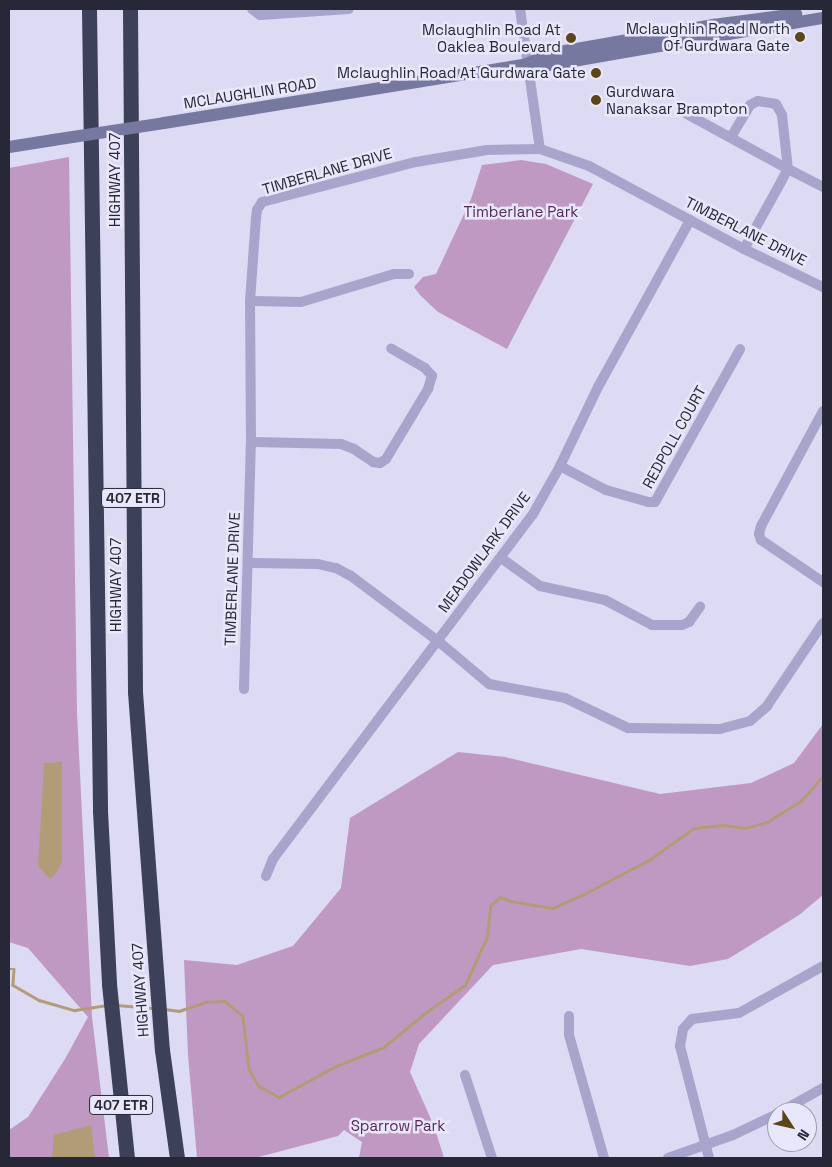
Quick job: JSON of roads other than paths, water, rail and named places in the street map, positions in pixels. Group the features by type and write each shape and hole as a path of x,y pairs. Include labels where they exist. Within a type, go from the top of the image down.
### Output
{"highway":[{"name":"HIGHWAY 407","path":"89,9 100,801 109,984 127,1158"},
{"name":"HIGHWAY 407","path":"130,9 135,692 162,1050 177,1157"}],"street":[{"path":"252,9 260,15 349,9"},
{"path":"520,9 540,149"},
{"path":"527,64 548,54 713,25 823,10"},
{"path":"527,64 550,64 823,18"},
{"name":"MCLAUGHLIN ROAD","path":"9,148 527,64"},
{"path":"731,137 750,104 758,102 776,104 782,115 788,169 744,249"},
{"path":"687,114 823,187"},
{"name":"TIMBERLANE DRIVE","path":"244,689 251,442 250,301 256,218 257,210 262,202 416,162 487,150 540,149 589,166 744,249 823,287"},
{"name":"MEADOWLARK DRIVE","path":"266,876 273,859 367,731 438,641 533,514 560,466 598,387 690,220"},
{"path":"250,301 301,302 394,274 409,274"},
{"path":"251,442 341,444 354,449 373,462 380,463 386,459 428,389 432,376 425,368 391,348"},
{"name":"REDPOLL COURT","path":"560,466 606,490 648,502 655,502 740,349"},
{"path":"823,411 761,526 759,534 761,540 823,582"},
{"path":"501,558 540,586 605,600 652,625 689,622 700,607"},
{"path":"248,563 318,564 336,568 351,576 438,641 488,684 564,698 628,728 720,729 750,721 767,706 823,623"},
{"path":"709,1158 680,1046 683,1029 692,1019 739,1014 823,966"},
{"path":"569,1016 569,1035 604,1158"},
{"path":"465,1075 492,1158"},
{"path":"798,1102 823,1088"},
{"path":"668,1158 705,1145 767,1118"}],"waterway":[{"path":"165,1009 179,1011 205,1002 225,1001 243,1016 249,1069 259,1086 279,1097 334,1067 384,1047 425,1013 465,985 487,937 490,906 500,897 511,901 553,908 649,860 694,828 724,825 745,828 767,822 801,801 823,776"},
{"path":"9,969 14,969 13,985 39,1000 75,1010 107,1005"},
{"path":"117,1005 154,1008"}],"place":[{"name":"Mclaughlin Road North Of Gurdwara Gate","path":"800,37"},
{"name":"Mclaughlin Road At Oaklea Boulevard","path":"571,38"},
{"name":"Mclaughlin Road At Gurdwara Gate","path":"596,73"},
{"name":"Gurdwara Nanaksar Brampton","path":"596,100"}],"park label":[{"name":"Timberlane Park","path":"521,212"},
{"name":"Sparrow Park","path":"398,1126"}]}
